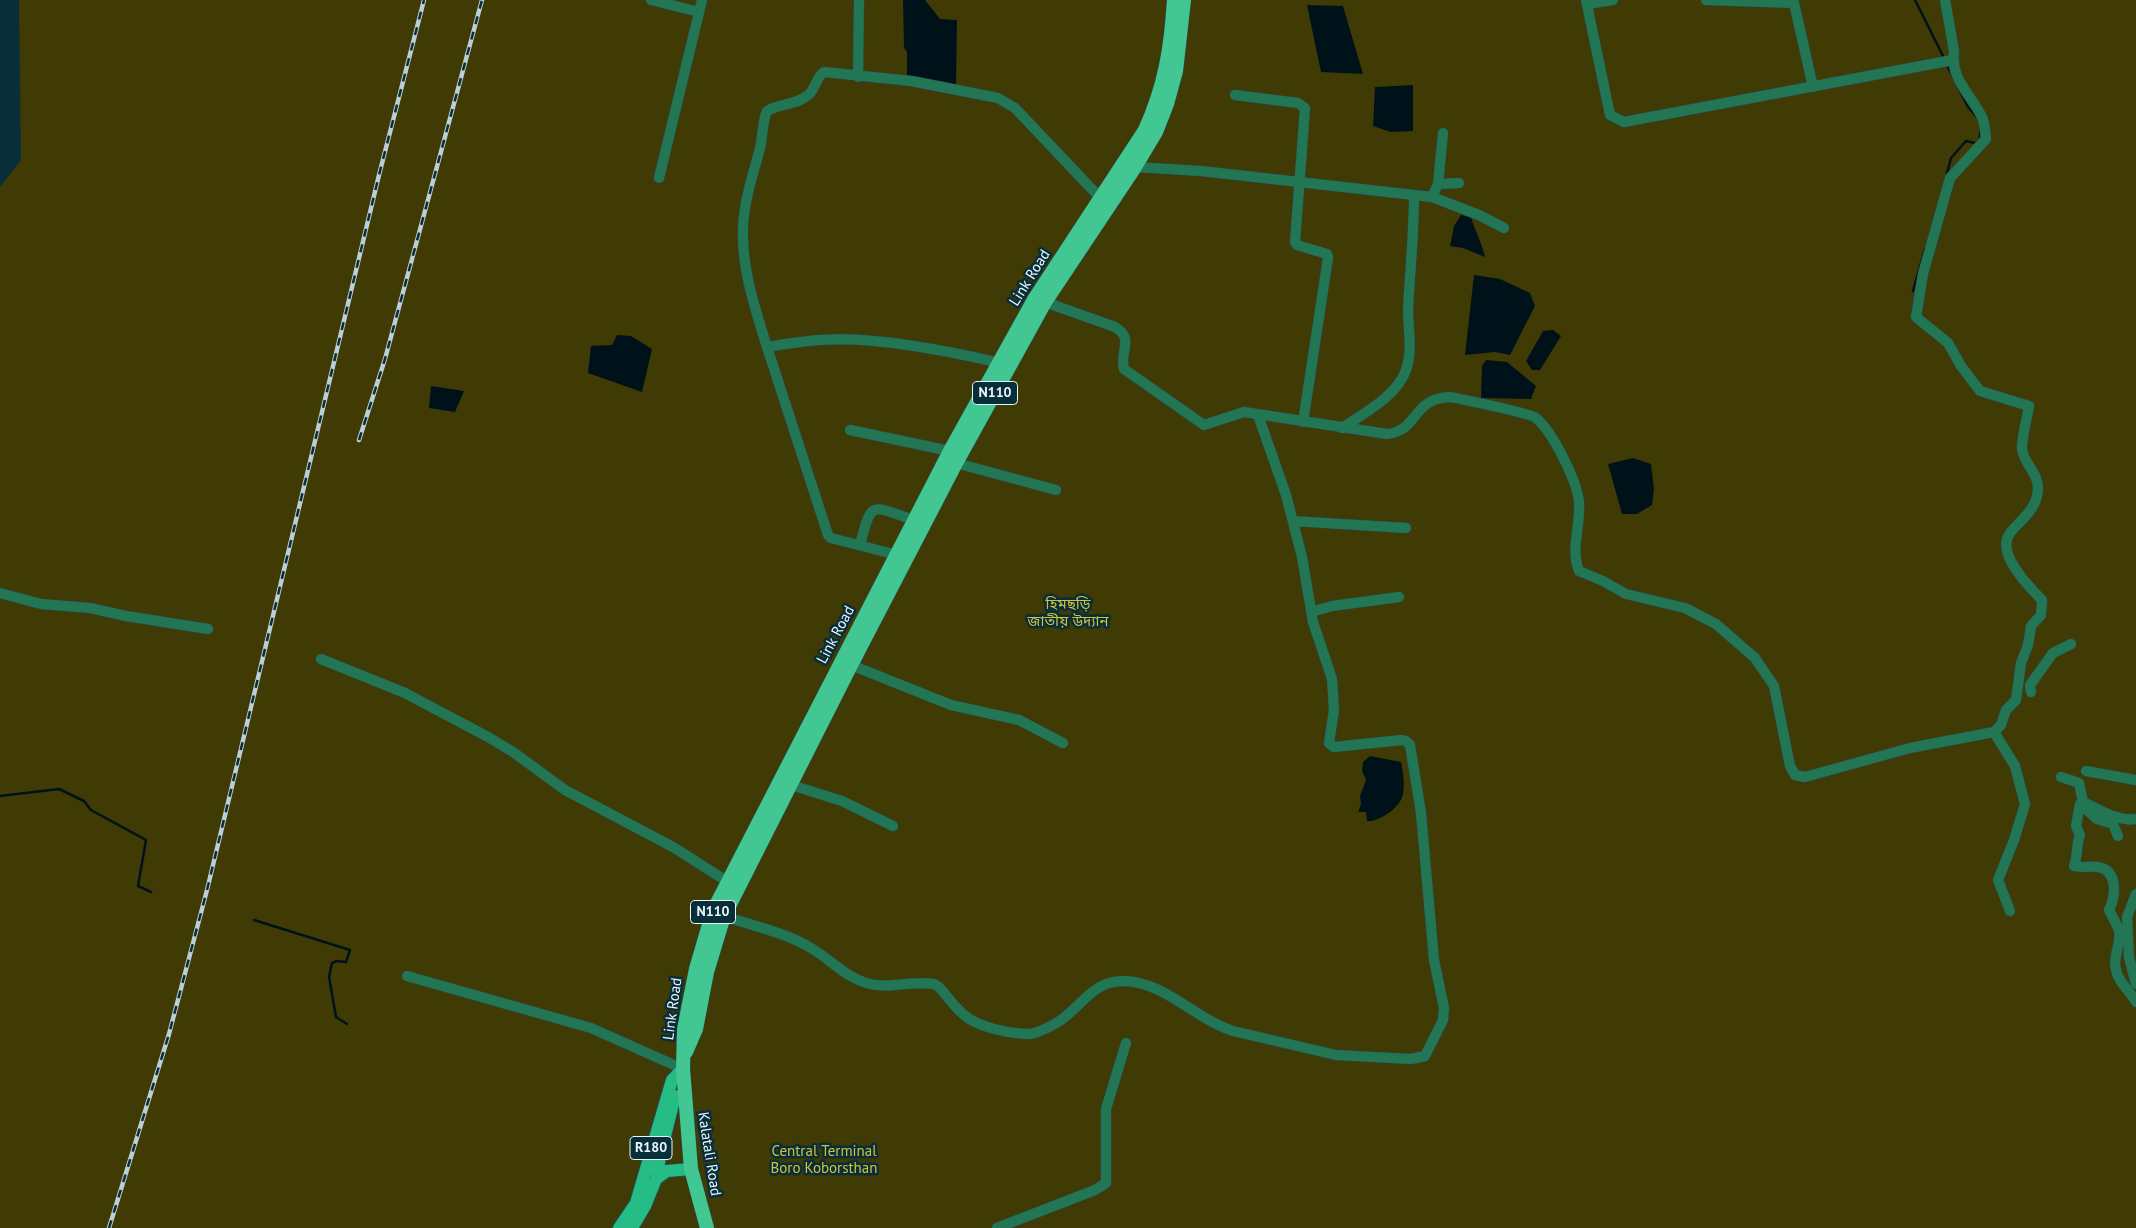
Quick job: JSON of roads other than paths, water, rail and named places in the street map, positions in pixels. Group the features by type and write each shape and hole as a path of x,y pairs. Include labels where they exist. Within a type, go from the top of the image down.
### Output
{"highway":[{"name":"Link Road","path":"683,1062 696,1029 706,972 724,916 786,783 914,520 1104,203 1158,102 1167,63 1174,0"},
{"name":"Link Road","path":"683,1062 684,1029 696,968 713,911 851,664 1000,362 1035,298 1104,203 1135,167 1156,132 1167,104 1176,71 1184,0"},
{"name":"Kalatali Road","path":"683,1062 691,1169 706,1228"}],"main road":[{"name":"R180","path":"632,1228 646,1206 656,1179 683,1062"},
{"name":"R180","path":"619,1228 636,1203 672,1080 683,1062"},
{"name":"R180","path":"656,1179 667,1171 691,1169"}],"street":[{"path":"651,0 687,4 699,12"},
{"path":"659,178 702,0"},
{"path":"858,77 859,0"},
{"path":"1613,0 1586,2 1610,115 1624,122 1953,60"},
{"path":"1706,0 1794,3 1812,87"},
{"path":"1045,302 1116,327 1124,332 1126,338 1122,363 1124,369 1197,422 1212,424 1238,412 1387,434 1396,433 1404,428 1428,401 1451,397 1535,417 1546,430 1575,480 1579,504 1575,562 1579,571 1603,581 1626,594 1685,608 1716,624 1755,658 1774,686 1790,766 1794,775 1805,776 1910,748 1994,732 2001,725 2006,710 2016,700 2021,663 2028,645 2031,626 2041,615 2042,600 2022,580 2007,553 2009,535 2031,513 2038,492 2038,477 2026,460 2022,448 2028,406 1980,391 1961,366 1948,343 1916,317 1923,274 1950,178 1986,138 1982,116 1958,82 1945,0"},
{"path":"897,555 831,538 825,530 821,510 767,347 749,284 743,240 745,208 762,141 767,111 775,106 801,100 811,94 820,75 824,72 858,77 911,80 998,98 1014,108 1104,203"},
{"path":"1235,95 1298,103 1305,108 1298,184 1296,242 1297,245 1327,254 1328,258 1303,422"},
{"path":"1432,197 1438,184 1443,133"},
{"path":"1135,167 1201,171 1298,184 1432,197 1479,215 1504,228"},
{"path":"1438,184 1458,184"},
{"path":"1342,428 1393,390 1406,370 1410,344 1408,310 1414,238 1414,195"},
{"path":"767,347 821,340 844,340 935,350 1000,362"},
{"path":"724,916 786,937 810,948 852,978 884,987 934,984 966,1017 979,1024 1016,1032 1032,1034 1060,1021 1103,984 1134,982 1150,986 1219,1026 1233,1031 1336,1055 1411,1059 1425,1056 1443,1020 1444,1008 1434,960 1421,813 1410,745 1402,740 1331,746 1334,710 1332,679 1311,612 1302,557 1293,521 1267,435 1258,415"},
{"path":"850,430 953,457 1056,490"},
{"path":"860,545 868,514 873,510 881,509 914,520"},
{"path":"1293,521 1406,528"},
{"path":"0,594 41,604 90,608 126,616 208,629"},
{"path":"1311,612 1359,601 1399,597"},
{"path":"2031,692 2030,685 2053,653 2071,644"},
{"path":"321,659 405,693 471,728 513,752 565,790 673,846 728,882"},
{"path":"851,664 951,705 1019,720 1063,743"},
{"path":"1994,732 2015,766 2025,804 2014,840 1998,880 2010,911"},
{"path":"2086,771 2136,780"},
{"path":"2061,777 2079,783 2084,802 2114,816 2129,820 2136,819"},
{"path":"786,783 842,801 893,826"},
{"path":"2118,836 2114,824 2097,819 2080,804 2076,826 2080,835 2076,845 2074,866 2100,867 2111,874 2114,882 2114,901 2109,910 2119,931 2119,943 2114,952 2116,969 2121,984 2130,991 2136,1002"},
{"path":"2136,894 2126,917 2129,958 2136,984"},
{"path":"407,976 591,1028 683,1062"},
{"path":"998,1228 1095,1190 1106,1182 1106,1109 1126,1043"}],"waterway":[{"path":"1915,0 1944,58"},
{"path":"1946,63 1968,107 1977,117"},
{"path":"1946,177 1951,158 1966,141 1979,144 1981,127"},
{"path":"1913,291 1925,249"},
{"path":"0,796 59,789 84,801 91,810 146,840 138,886 151,892"},
{"path":"254,920 350,950 346,962 337,961 332,963 329,977 336,1017 347,1024"}],"railway":[{"path":"109,1228 169,1034 207,890 379,175 424,0"},
{"path":"359,440 385,359 482,0"}],"park label":[{"name":"হিমছড়ি জাতীয় উদ্যান","path":"1068,614"},
{"name":"Central Terminal Boro Koborsthan","path":"824,1160"}]}
